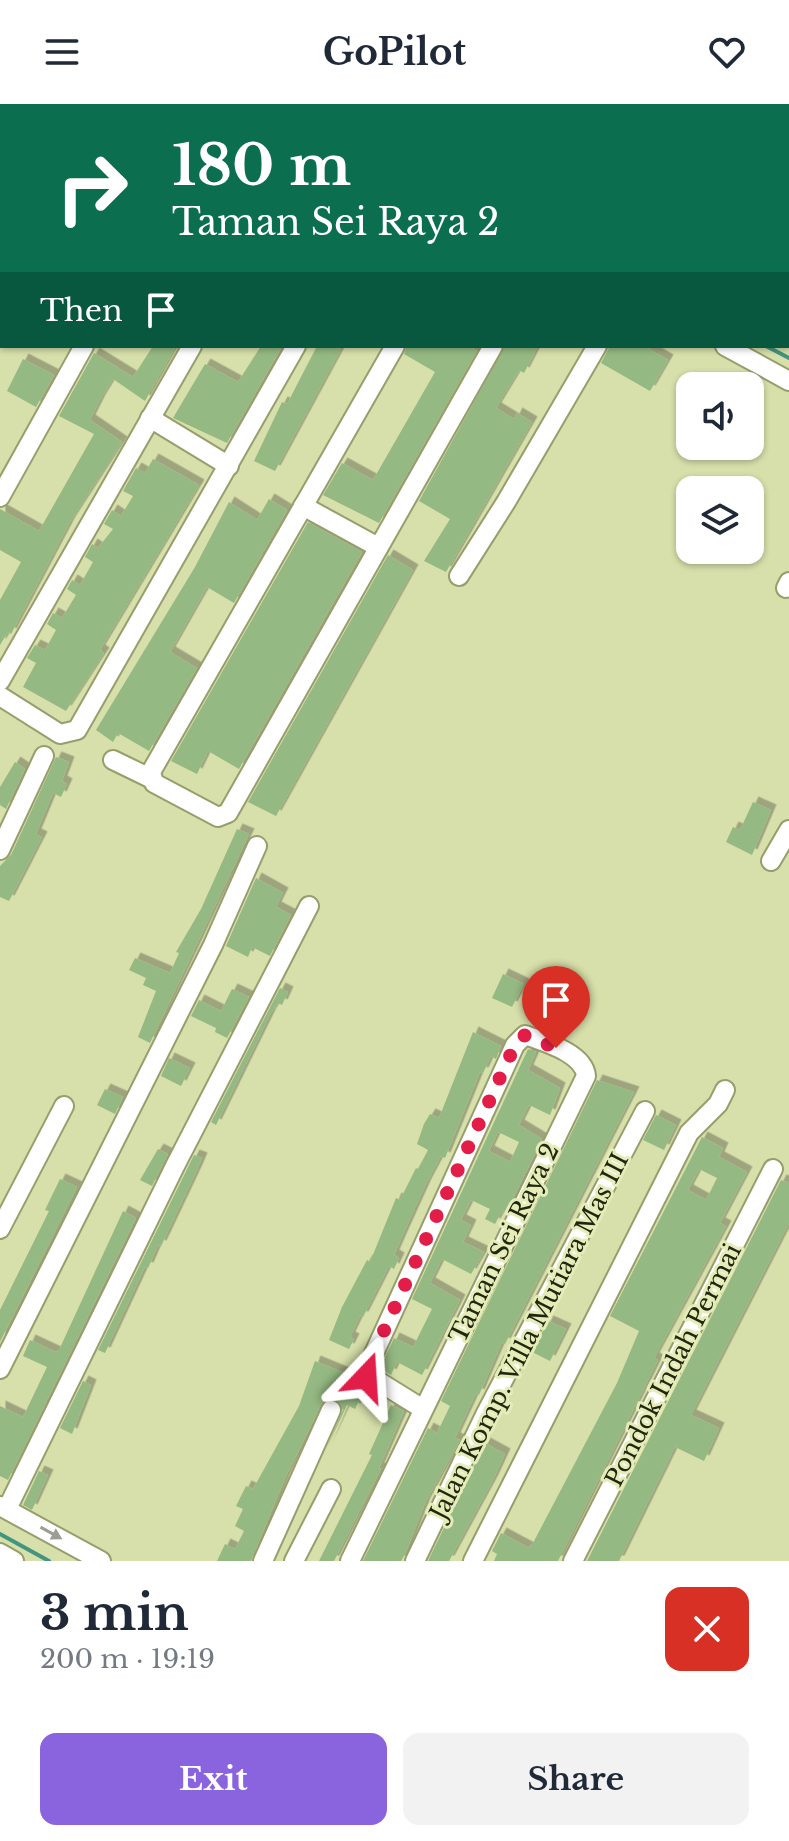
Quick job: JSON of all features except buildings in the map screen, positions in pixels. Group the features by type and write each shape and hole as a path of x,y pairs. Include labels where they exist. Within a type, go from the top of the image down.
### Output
{"street":[{"path":"0,497 83,348"},
{"path":"0,681 191,348"},
{"path":"0,696 60,734 77,730 295,348"},
{"path":"150,778 394,348"},
{"path":"113,760 218,817 228,813 492,348"},
{"path":"459,576 596,348"},
{"path":"729,348 789,381"},
{"path":"150,418 229,466"},
{"path":"303,506 378,547"},
{"path":"0,850 44,756"},
{"path":"771,861 789,830"},
{"path":"0,1369 213,945 257,846"},
{"path":"101,1561 3,1507 309,906"},
{"name":"Taman Sei Raya 2","path":"350,1561 423,1409 585,1071 574,1057 525,1035 515,1045 366,1370 366,1377 423,1409"},
{"path":"473,1561 689,1133 718,1104 725,1090"},
{"path":"0,1229 64,1106"},
{"name":"Jalan Komp. Villa Mutiara Mas III","path":"415,1561 486,1413 645,1111"},
{"name":"Pondok Indah Permai","path":"573,1561 773,1169"},
{"path":"263,1561 331,1410"},
{"path":"294,1561 331,1489"}],"waterway":[{"path":"770,348 789,358"},
{"path":"0,1534 49,1561"}],"route":[{"path":"366,1377 366,1370 515,1045 525,1035 556,1048"}]}
